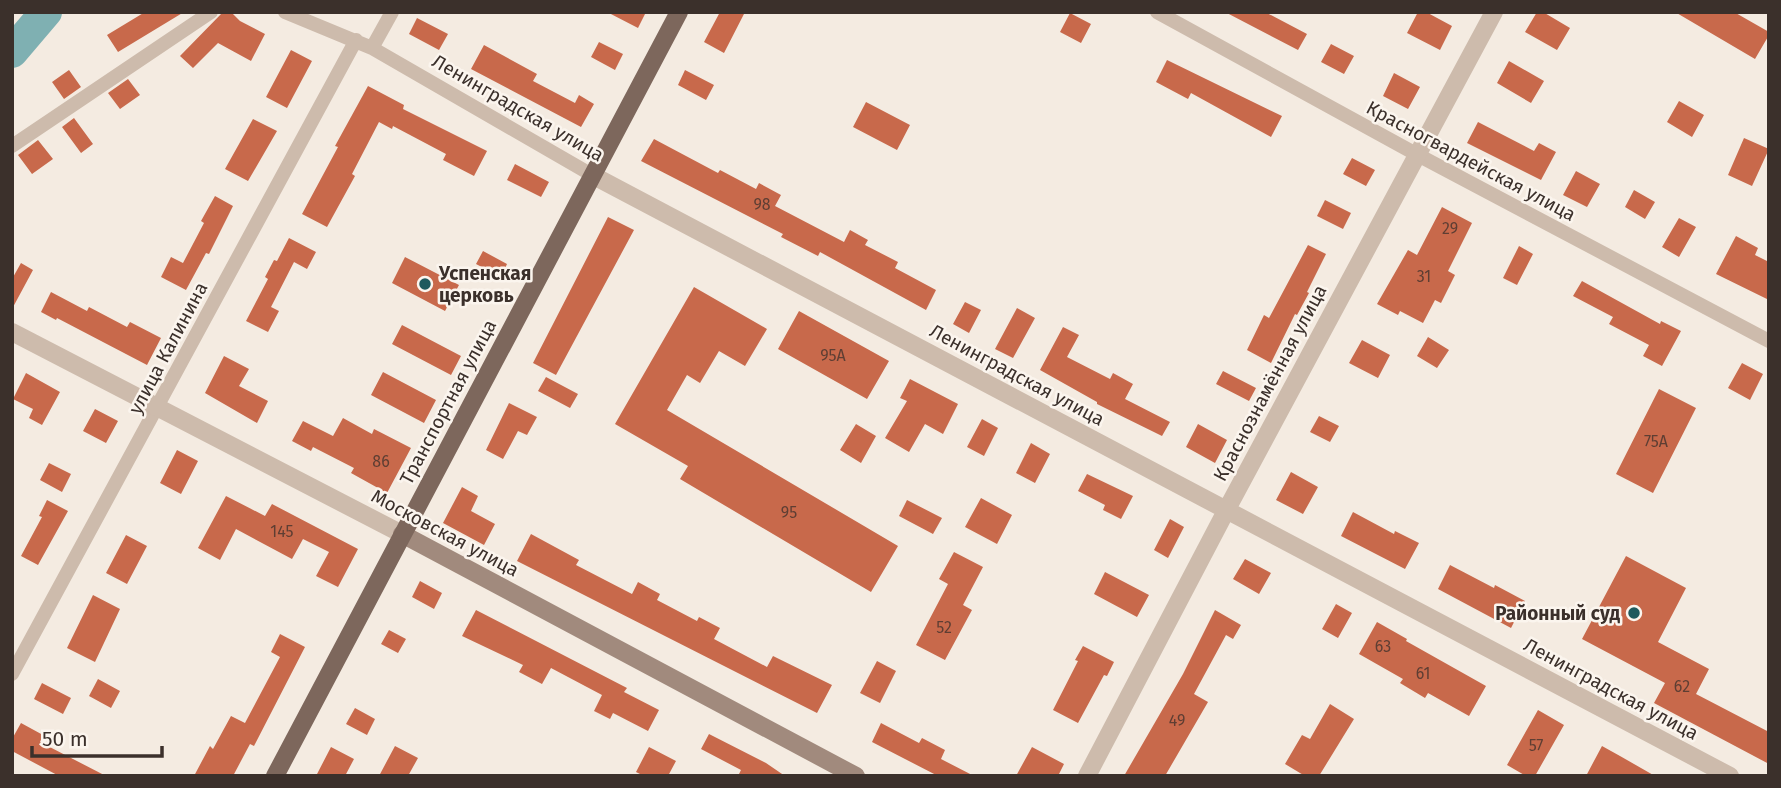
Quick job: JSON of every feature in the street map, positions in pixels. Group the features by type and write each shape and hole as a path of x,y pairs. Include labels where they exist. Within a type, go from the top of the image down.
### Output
{"main road":[{"name":"Транспортная улица","path":"275,776 679,12"},
{"name":"Московская улица","path":"402,534 856,776"}],"street":[{"path":"12,146 212,12"},
{"name":"Ленинградская улица","path":"285,12 372,48 592,175 1730,776"},
{"path":"372,48 392,12"},
{"name":"Красногвардейская улица","path":"1157,12 1416,154 1769,341"},
{"name":"Краснознамённая улица","path":"1087,776 1494,12"},
{"name":"улица Калинина","path":"12,674 356,40"},
{"name":"Московская улица","path":"12,332 402,534"}],"building":[{"path":"145,12 184,12 118,52 107,35"},
{"path":"223,12 231,12 240,21 265,34 251,61 218,43 193,68 180,56"},
{"path":"607,12 646,12 638,28"},
{"path":"720,12 745,12 724,53 704,42"},
{"path":"1225,12 1265,12 1307,34 1298,50"},
{"path":"1418,12 1426,12 1452,26 1440,50 1407,33"},
{"path":"1537,12 1543,12 1570,28 1557,50 1525,32"},
{"path":"1675,12 1734,12 1769,32 1769,35 1755,59"},
{"path":"1070,13 1091,24 1081,43 1060,32"},
{"path":"417,18 448,34 439,50 409,34"},
{"path":"599,42 623,54 615,70 591,57"},
{"path":"1331,44 1354,56 1344,74 1321,62"},
{"path":"484,45 537,74 533,81 575,103 579,95 594,104 581,127 471,69"},
{"path":"291,50 312,61 287,108 266,97"},
{"path":"1167,60 1282,116 1271,137 1191,93 1188,99 1156,82"},
{"path":"1509,61 1544,81 1531,103 1497,83"},
{"path":"69,70 81,87 64,99 52,82"},
{"path":"685,70 714,85 706,100 678,85"},
{"path":"1394,73 1420,87 1408,109 1383,96"},
{"path":"128,79 140,95 120,109 108,93"},
{"path":"368,86 404,105 403,109 487,151 474,176 443,160 446,154 393,126 392,129 379,122 352,174 355,176 327,227 302,214"},
{"path":"1679,101 1704,115 1692,137 1667,122"},
{"path":"866,102 910,125 897,150 853,127"},
{"path":"74,118 93,144 81,153 62,127"},
{"path":"253,119 277,131 248,181 225,169"},
{"path":"1478,122 1534,151 1539,143 1556,152 1541,180 1467,143"},
{"path":"1744,138 1769,149 1752,186 1728,175"},
{"path":"654,139 718,173 720,170 756,189 759,183 781,195 775,206 844,242 850,230 868,240 865,245 898,262 895,268 936,290 926,310 820,252 818,256 781,237 783,234 641,161"},
{"path":"38,140 53,159 32,174 18,155"},
{"path":"1352,158 1375,170 1366,186 1343,174"},
{"path":"515,164 549,182 541,197 507,180"},
{"path":"1576,171 1600,184 1587,207 1563,195"},
{"path":"1634,190 1655,202 1645,219 1625,207"},
{"path":"215,196 233,206 209,254 206,253 186,290 161,277 171,257 183,263"},
{"path":"1325,200 1351,213 1343,229 1317,216"},
{"path":"1442,207 1472,223 1448,271 1455,275 1441,303 1435,300 1423,323 1400,311 1398,315 1377,304 1408,250 1417,255"},
{"path":"608,217 634,230 556,375 533,363"},
{"path":"1679,218 1696,227 1679,257 1662,247"},
{"path":"1736,236 1758,248 1755,255 1769,262 1769,300 1716,274"},
{"path":"289,238 316,252 307,269 294,262 271,307 279,311 268,332 246,321 268,279 265,277"},
{"path":"1308,245 1326,254 1307,292 1309,293 1297,315 1295,314 1271,363 1247,350 1264,315 1269,318"},
{"path":"1519,246 1533,254 1517,285 1503,278"},
{"path":"483,251 507,264 501,277 476,264"},
{"name":"Успенская церковь","path":"405,257 459,285 445,311 392,283"},
{"path":"21,263 33,270 12,309 12,279"},
{"path":"1582,281 1660,324 1661,321 1681,331 1662,366 1643,356 1649,345 1609,324 1613,317 1573,296"},
{"path":"694,287 767,329 745,366 719,351 700,383 687,375 667,410 898,546 871,592 680,479 688,466 615,424"},
{"path":"51,292 87,311 89,307 127,327 130,322 161,338 147,365 41,312"},
{"path":"965,302 981,310 969,333 953,324"},
{"path":"1017,308 1035,318 1013,358 995,349"},
{"path":"799,311 889,361 867,399 778,349"},
{"path":"402,325 461,356 451,375 392,344"},
{"path":"1063,327 1079,335 1067,357 1110,379 1113,373 1133,384 1125,399 1170,422 1162,436 1097,404 1040,370"},
{"path":"1428,337 1449,350 1437,368 1417,356"},
{"path":"1362,340 1390,355 1378,378 1349,363"},
{"path":"224,356 249,369 239,386 268,401 257,423 205,393"},
{"path":"1742,363 1763,374 1750,400 1728,388"},
{"path":"1223,371 1256,388 1249,401 1216,384"},
{"path":"383,372 436,400 424,423 371,395"},
{"path":"26,373 60,392 42,425 29,418 33,409 13,399"},
{"path":"546,377 578,394 570,408 538,391"},
{"path":"910,379 958,404 943,434 925,424 909,452 885,438 907,401 900,398"},
{"path":"1659,389 1696,408 1653,493 1616,474"},
{"path":"509,403 537,417 527,435 518,431 503,459 486,450"},
{"path":"95,409 118,421 106,443 83,431"},
{"path":"1319,416 1339,426 1330,442 1310,432"},
{"path":"343,418 372,434 374,429 411,448 387,493 351,473 354,468 313,447 311,451 292,441 303,421 333,436"},
{"path":"982,419 998,428 984,456 967,447"},
{"path":"856,424 876,436 861,463 840,450"},
{"path":"1198,424 1227,440 1215,463 1186,447"},
{"path":"1031,443 1050,454 1035,483 1016,473"},
{"path":"177,450 198,461 181,494 160,483"},
{"path":"49,463 71,474 62,492 40,480"},
{"path":"1291,472 1318,487 1303,514 1276,500"},
{"path":"1087,474 1133,496 1121,519 1103,510 1105,505 1078,491"},
{"path":"462,487 478,496 471,511 495,524 484,545 443,523"},
{"path":"226,496 265,516 272,504 358,549 338,587 316,576 329,552 303,539 292,559 236,529 220,560 198,548"},
{"path":"981,498 1012,515 997,544 965,527"},
{"path":"47,500 68,511 38,565 21,556 42,517 39,516"},
{"path":"907,500 942,518 933,534 899,516"},
{"path":"1353,512 1394,534 1395,531 1419,543 1405,569 1341,536"},
{"path":"1170,519 1184,527 1168,558 1154,550"},
{"path":"531,534 579,560 576,565 632,594 638,582 660,594 657,600 697,621 699,617 720,628 714,639 767,667 773,656 832,685 817,713 517,561"},
{"path":"126,535 147,546 127,584 106,573"},
{"path":"954,552 983,567 963,605 972,610 945,660 916,645 948,584 939,579"},
{"path":"1626,556 1686,588 1658,642 1709,669 1696,694 1769,732 1769,764 1654,703 1665,683 1582,639"},
{"path":"1245,559 1271,573 1259,594 1233,579"},
{"path":"1450,565 1525,601 1511,628 1438,589"},
{"path":"1105,572 1149,595 1137,617 1094,594"},
{"path":"420,581 442,593 434,609 412,597"},
{"path":"93,595 120,609 95,662 67,648"},
{"path":"1336,604 1352,613 1338,638 1322,629"},
{"path":"476,610 627,688 624,692 659,710 648,731 613,713 610,719 594,711 602,695 551,668 542,684 519,672 523,665 462,636"},
{"path":"1215,610 1241,625 1233,639 1226,635 1194,694 1208,702 1165,776 1124,776 1183,674"},
{"path":"1377,622 1486,686 1469,716 1428,693 1425,698 1400,683 1403,679 1359,654"},
{"path":"389,630 406,639 398,653 381,644"},
{"path":"280,634 305,647 254,746 250,744 233,776 194,776 210,746 213,749 231,716 245,723 280,657 271,652"},
{"path":"1083,646 1114,662 1078,723 1053,710"},
{"path":"877,661 896,671 880,703 860,693"},
{"path":"98,679 120,691 111,708 89,696"},
{"path":"42,683 71,698 63,714 34,699"},
{"path":"1330,704 1354,719 1319,776 1305,776 1285,764 1302,735 1310,739"},
{"path":"355,708 375,719 367,735 346,724"},
{"path":"1538,710 1564,725 1535,776 1526,776 1507,765"},
{"path":"21,723 43,735 40,742 106,776 59,776 12,751 12,739"},
{"path":"881,723 919,743 922,738 945,750 941,759 974,776 938,776 872,742"},
{"path":"709,734 766,763 785,776 738,776 741,770 701,749"},
{"path":"395,746 418,758 408,776 379,776"},
{"path":"1602,746 1620,756 1655,776 1586,776"},
{"path":"331,747 354,759 345,776 316,776"},
{"path":"649,747 676,761 668,776 644,776 636,772"},
{"path":"1032,747 1064,764 1058,776 1016,776"}],"waterway":[{"path":"12,52 46,12"}],"place":[{"name":"Успенская церковь","path":"425,284"},
{"name":"Районный суд","path":"1634,613"}]}
